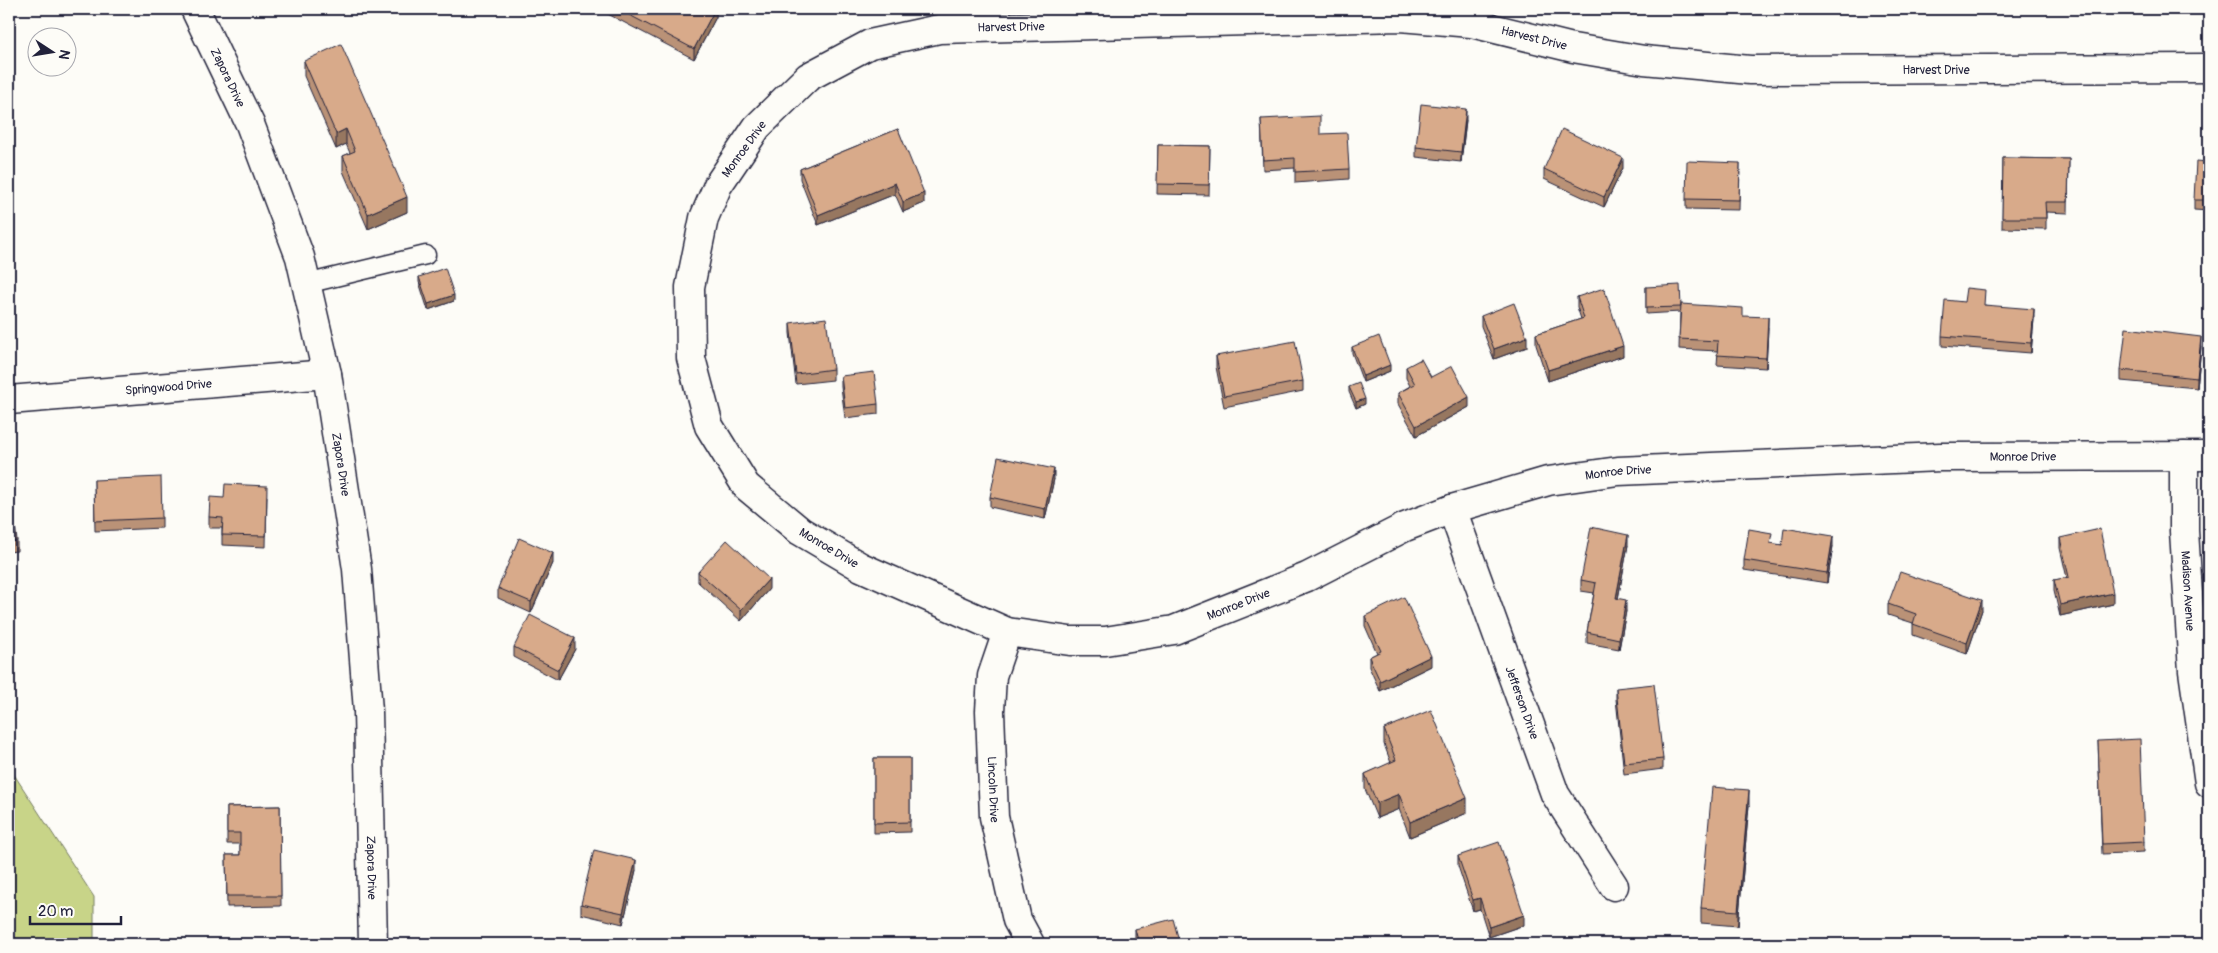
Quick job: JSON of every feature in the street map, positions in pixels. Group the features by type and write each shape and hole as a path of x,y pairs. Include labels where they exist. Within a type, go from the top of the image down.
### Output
{"street":[{"name":"Zapora Drive","path":"195,9 250,124 300,257 327,374 357,569 367,692 372,944"},
{"name":"Harvest Drive","path":"808,77 870,44 939,29 1400,17 1470,23 1573,48 1644,60 1750,70 2209,68"},
{"name":"Monroe Drive","path":"808,77 757,127 718,185 704,218 690,287 691,358 710,426 746,486 800,531 861,567 1007,632 1070,641 1105,641 1174,630 1306,577 1404,527 1452,509 1548,481 1618,472 1940,457 2196,456"},
{"name":"Springwood Drive","path":"9,400 327,374"},
{"name":"Madison Avenue","path":"2196,456 2184,531 2193,671 2209,784"},
{"name":"Jefferson Drive","path":"1452,509 1556,794 1614,886"},
{"name":"Lincoln Drive","path":"1007,632 992,676 990,711 994,817 1017,920 1030,944"}],"lane":[{"path":"306,284 426,255"}],"green space":[{"path":"9,770 13,773 94,897 94,944 9,944"}],"building":[{"path":"618,9 715,9 694,49"},
{"path":"341,44 407,197 368,214 343,156 355,151 346,129 336,134 304,61"},
{"path":"1421,104 1466,109 1461,152 1416,147"},
{"path":"1320,116 1320,134 1347,133 1349,169 1295,172 1295,158 1263,160 1261,119"},
{"path":"898,129 924,193 903,202 895,183 818,215 800,169"},
{"path":"1562,129 1623,158 1604,197 1544,169"},
{"path":"1158,145 1210,146 1209,185 1157,184"},
{"path":"2003,158 2069,159 2068,202 2045,202 2046,218 2002,218"},
{"path":"1687,161 1740,163 1739,200 1686,199"},
{"path":"2196,161 2209,162 2209,200 2194,200"},
{"path":"445,268 454,295 428,304 419,277"},
{"path":"1680,285 1681,307 1646,308 1646,287"},
{"path":"1604,288 1623,346 1548,370 1536,334 1584,318 1577,297"},
{"path":"1966,288 1985,290 1984,305 2034,309 2031,343 1942,336 1945,300 1964,302"},
{"path":"1514,303 1527,337 1494,349 1481,316"},
{"path":"1681,304 1743,308 1743,316 1768,317 1766,358 1717,355 1718,341 1679,339"},
{"path":"826,318 833,369 796,374 790,323"},
{"path":"2126,328 2201,337 2197,378 2121,370"},
{"path":"1379,336 1390,365 1363,376 1352,347"},
{"path":"1295,341 1303,381 1224,396 1216,356"},
{"path":"1421,359 1431,377 1452,366 1469,397 1416,426 1398,393 1415,384 1406,367"},
{"path":"874,372 878,404 845,408 841,376"},
{"path":"1359,383 1365,399 1356,402 1349,387"},
{"path":"998,457 1054,469 1045,509 990,497"},
{"path":"161,477 162,518 95,521 94,480"},
{"path":"225,484 267,486 266,536 222,535 223,518 209,517 210,497 224,498"},
{"path":"12,500 17,541 9,542 9,501"},
{"path":"1591,527 1628,535 1616,598 1626,600 1619,639 1587,632 1596,583 1581,580"},
{"path":"1784,528 1833,536 1827,573 1744,560 1749,529 1772,533 1770,543 1782,545"},
{"path":"2100,529 2113,593 2060,605 2054,580 2069,577 2060,538"},
{"path":"519,538 553,553 531,602 498,588"},
{"path":"727,540 769,579 741,610 698,572"},
{"path":"1900,572 1982,600 1967,643 1913,624 1916,614 1888,604"},
{"path":"1404,597 1431,656 1380,681 1369,657 1381,651 1365,616"},
{"path":"530,615 575,638 558,670 514,647"},
{"path":"1654,684 1663,759 1624,763 1616,688"},
{"path":"1431,710 1467,798 1410,822 1399,794 1377,803 1365,774 1396,760 1384,729"},
{"path":"2140,739 2144,842 2102,844 2098,741"},
{"path":"874,758 910,758 910,822 874,823"},
{"path":"1712,787 1749,790 1738,911 1701,908"},
{"path":"280,806 281,896 227,896 226,855 240,855 240,833 227,833 227,807"},
{"path":"1499,842 1524,915 1489,927 1480,898 1473,900 1458,856"},
{"path":"594,850 636,860 623,913 581,904"},
{"path":"1173,919 1180,944 1139,944 1135,929"}]}
